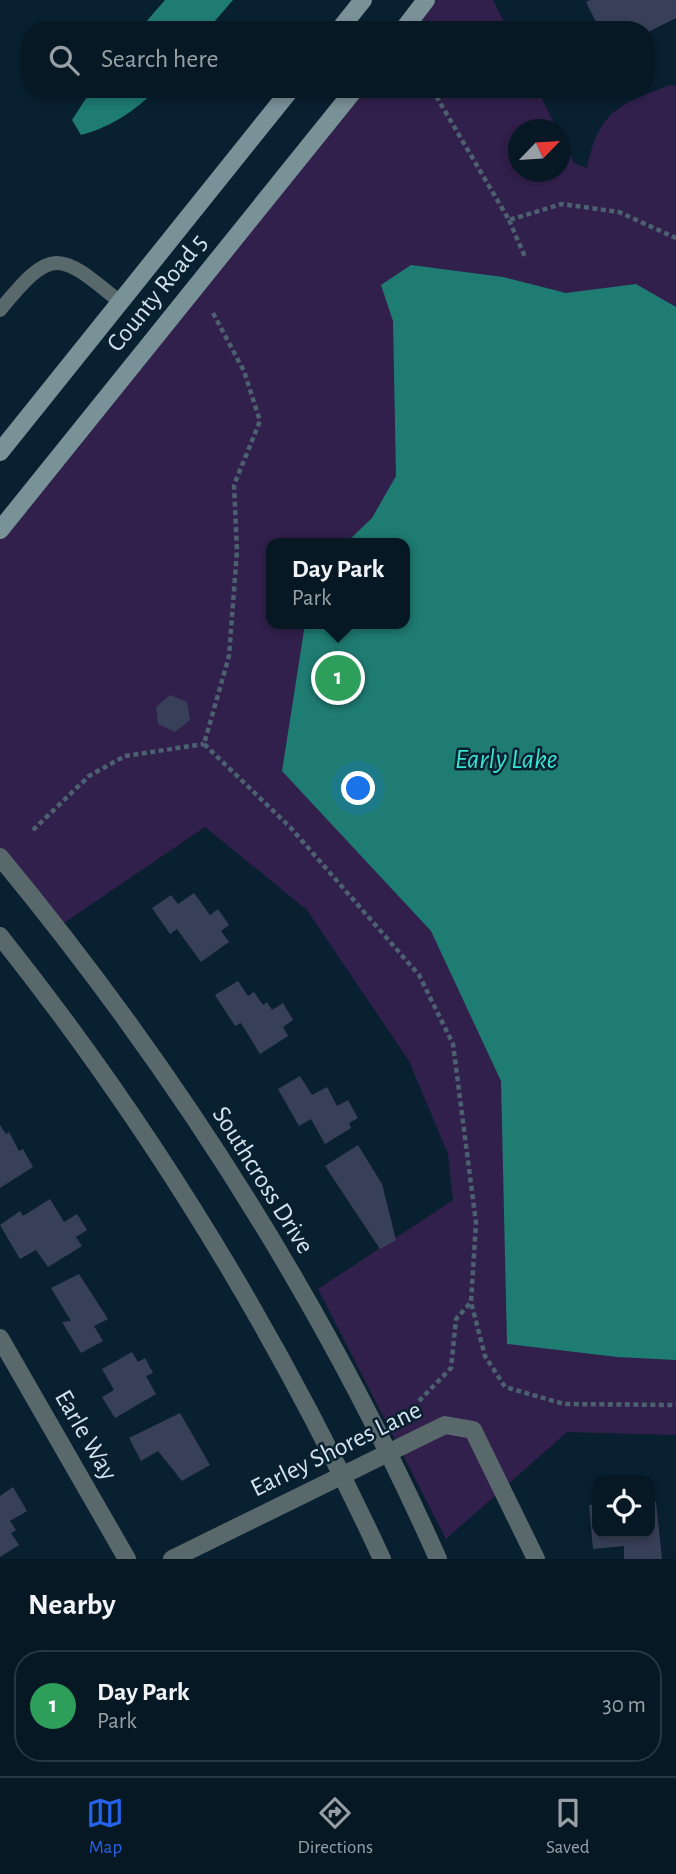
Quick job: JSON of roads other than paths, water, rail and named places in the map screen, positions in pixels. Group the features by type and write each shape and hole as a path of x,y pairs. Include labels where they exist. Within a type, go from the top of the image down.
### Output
{"main road":[{"path":"346,21 363,0"},
{"path":"409,21 426,0"},
{"name":"County Road 5","path":"0,452 284,98"},
{"name":"County Road 5","path":"0,530 348,98"}],"street":[{"name":"Southcross Drive","path":"0,857 58,927 174,1086 290,1271 390,1451 438,1559"},
{"path":"0,936 49,998 170,1172 281,1356 343,1474 382,1559"},
{"name":"Earle Way","path":"0,1338 127,1559"},
{"name":"Earley Shores Lane","path":"172,1559 445,1425 473,1430 536,1559"}],"lane":[{"path":"0,310 30,274 62,262 75,265 120,302"}],"water":[{"path":"165,0 233,0 215,21 147,21"},
{"path":"86,98 147,98 122,117 81,135 72,120"},
{"name":"Early Lake","path":"411,265 503,277 566,293 636,284 676,307 676,1360 617,1357 507,1344 501,1081 431,931 282,771 304,629 410,629 410,538 351,538 372,518 396,476 393,321 381,285"}],"place":[{"name":"Day Park","path":"338,678"}]}
